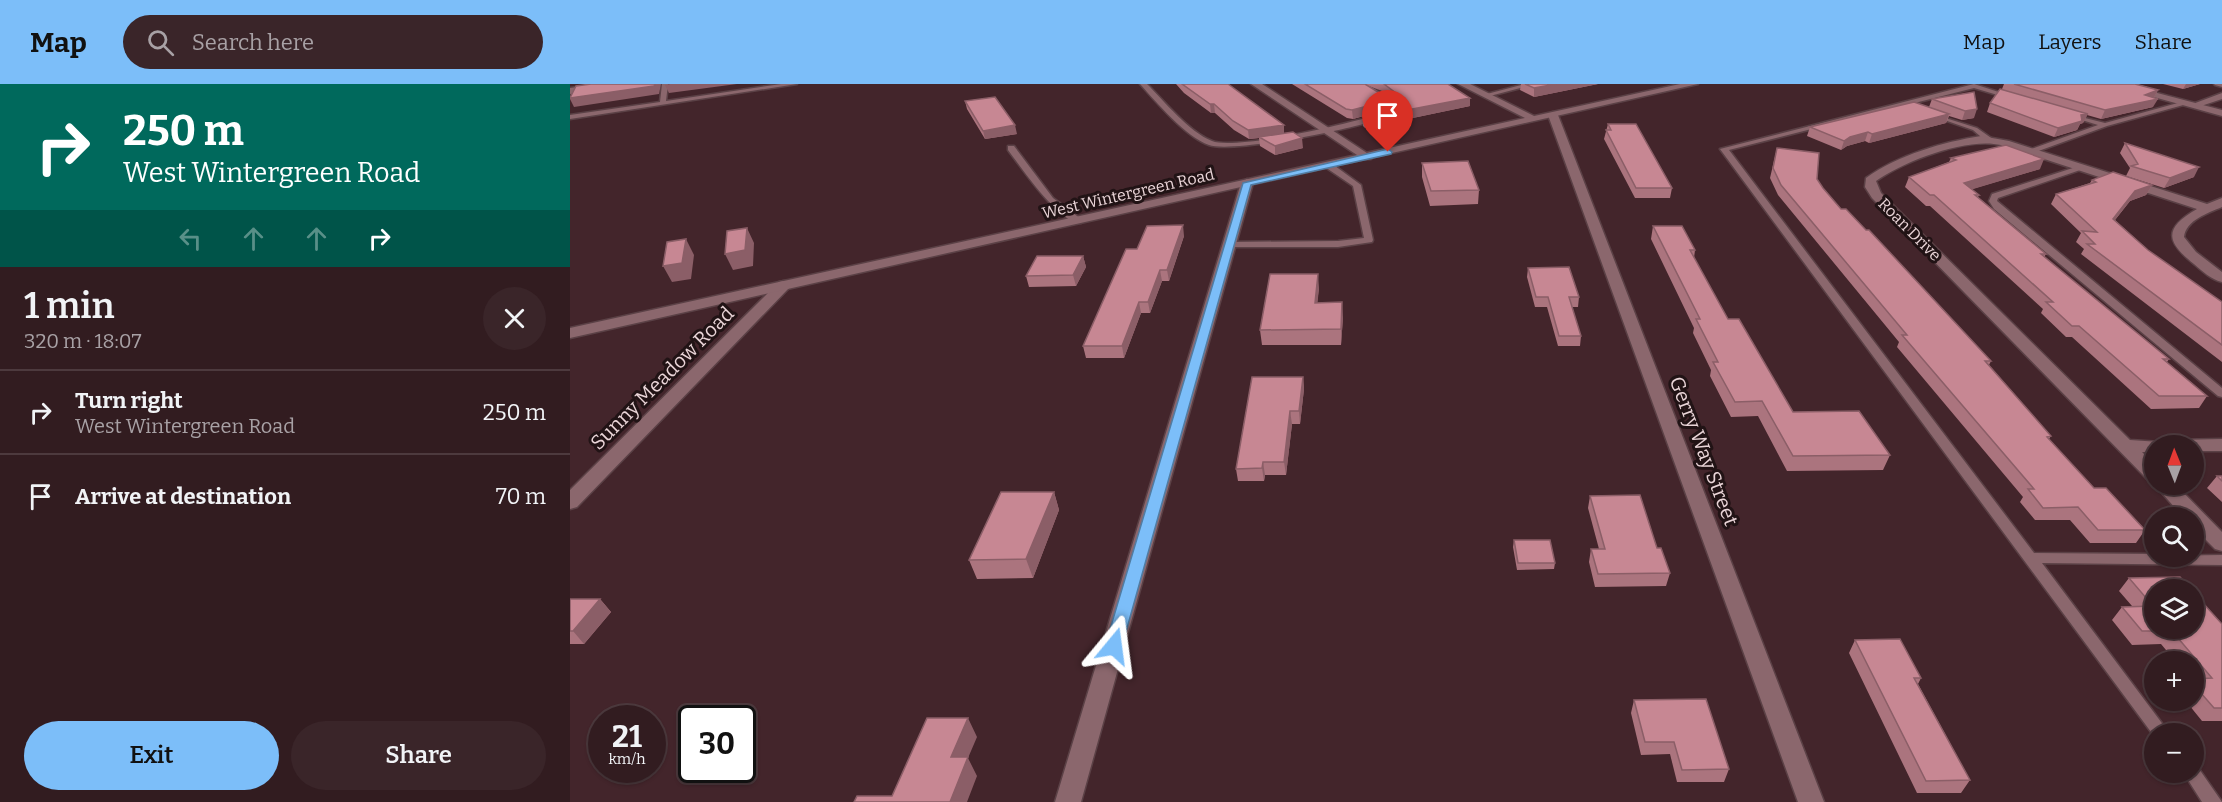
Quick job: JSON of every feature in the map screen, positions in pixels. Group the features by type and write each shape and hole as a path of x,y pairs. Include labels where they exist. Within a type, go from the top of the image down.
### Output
{"street":[{"path":"570,91 618,84"},
{"path":"1256,84 1367,157"},
{"path":"1463,84 1535,119"},
{"name":"West Wintergreen Road","path":"570,333 1693,84"},
{"path":"2112,84 2222,113"},
{"path":"2190,104 2222,96"},
{"name":"Gerry Way Street","path":"1553,115 1812,802"},
{"name":"Roan Drive","path":"2144,465 1876,195 1870,180 1887,168 1977,140 1990,140 2206,208"},
{"path":"1068,802 1231,245 1247,183"},
{"path":"2222,202 2182,222 2177,229 2176,237 2193,258 2222,278"},
{"name":"Sunny Meadow Road","path":"570,502 784,285"},
{"path":"2204,445 2222,445"},
{"path":"2125,446 2144,446"},
{"path":"2174,495 2222,544"}],"lane":[{"path":"663,104 665,84"},
{"path":"570,117 794,84"},
{"path":"1143,84 1208,143 1217,146 1259,142 1368,120 1400,110 1359,84"},
{"path":"1486,95 1533,84"},
{"path":"2217,84 2222,85"},
{"path":"2017,99 1974,86 1908,106 1724,149 2154,723"},
{"path":"2030,151 2104,125 2190,104"},
{"path":"1923,111 1976,129 1990,140"},
{"path":"2061,112 2104,125"},
{"path":"1011,148 1050,200 1078,221"},
{"path":"1231,245 1338,244 1369,240 1357,185 1328,165"},
{"path":"2082,168 1995,196 1993,201 1997,207 2222,394"},
{"path":"2030,558 2222,560"},
{"path":"2199,783 2213,802"}],"building":[{"path":"655,84 654,86 570,98 576,86"},
{"path":"1182,84 1228,84 1284,125 1248,130 1233,121 1214,104 1210,104"},
{"path":"1305,84 1365,84 1391,100 1352,110 1346,109"},
{"path":"1384,84 1448,84 1470,98 1363,117 1404,103 1405,100"},
{"path":"1525,84 1556,84 1534,88"},
{"path":"2014,84 2135,84 2158,90 2145,95 2158,99 2105,110"},
{"path":"2000,89 2088,114 2081,115 2082,121 2058,128 1990,103"},
{"path":"1974,92 1977,109 1965,111 1932,99"},
{"path":"995,97 1015,125 983,131 965,101"},
{"path":"1914,102 1949,114 1872,134 1868,132 1844,141 1810,127"},
{"path":"1608,124 1636,124 1672,188 1636,188 1606,130 1611,130"},
{"path":"1293,132 1302,138 1275,146 1259,137"},
{"path":"2125,143 2199,167 2170,178 2131,166 2138,164"},
{"path":"2006,145 2044,159 1964,183 1979,195 1975,195 2046,254 2041,254 2169,359 2163,359 2207,396 2159,396 2079,326 2072,326 2046,302 2053,302 1934,195 1930,195 1909,177 1956,160 1951,158"},
{"path":"1777,148 1819,153 1817,179 1841,209 1846,209 1866,230 1869,230 1991,361 1985,361 2051,436 2047,437 2094,488 2106,488 2144,530 2098,530 2078,507 2043,508 2028,489 2034,489 1902,335 1907,335 1781,185 1773,168"},
{"path":"1468,161 1479,190 1431,191 1422,163"},
{"path":"2113,172 2152,185 2135,191 2113,219 2148,250 2222,302 2222,345 2087,244 2095,244 2082,231 2097,232 2056,194 2096,182 2092,180"},
{"path":"1183,225 1167,270 1160,270 1148,302 1139,302 1122,346 1083,346 1126,249 1137,249 1147,226"},
{"path":"1653,226 1682,226 1695,250 1690,250 1728,319 1739,319 1793,412 1859,411 1890,455 1793,456 1762,401 1735,402 1713,362 1718,362 1696,319 1700,319"},
{"path":"747,228 745,250 725,254 727,231"},
{"path":"686,239 682,263 663,266 667,242"},
{"path":"1037,256 1083,256 1073,275 1026,276"},
{"path":"1569,267 1579,297 1569,297 1581,336 1559,336 1548,297 1536,297 1528,268"},
{"path":"1270,274 1318,274 1315,303 1342,302 1341,329 1260,330"},
{"path":"1252,377 1303,377 1299,411 1290,411 1284,462 1263,462 1262,468 1236,469"},
{"path":"1001,492 1054,492 1026,559 969,560"},
{"path":"1640,495 1657,548 1661,548 1670,573 1598,574 1591,549 1605,549 1590,496"},
{"path":"1514,540 1550,540 1555,563 1518,563"},
{"path":"2180,577 2182,579 2144,579 2144,596 2129,578"},
{"path":"570,599 600,599 573,631 570,631"},
{"path":"2204,604 2222,624 2222,708 2214,708 2204,697 2204,678 2212,678 2204,669 2204,651 2189,651 2179,639 2204,639"},
{"path":"2144,606 2144,631 2142,631 2122,607"},
{"path":"1900,639 1921,678 1914,678 1970,780 1926,781 1855,640"},
{"path":"1706,699 1729,769 1682,770 1674,742 1645,742 1634,700"},
{"path":"927,718 968,718 951,757 968,757 950,802 854,802 857,796 892,796"}],"route":[{"path":"1114,646 1247,183 1388,152"}]}
